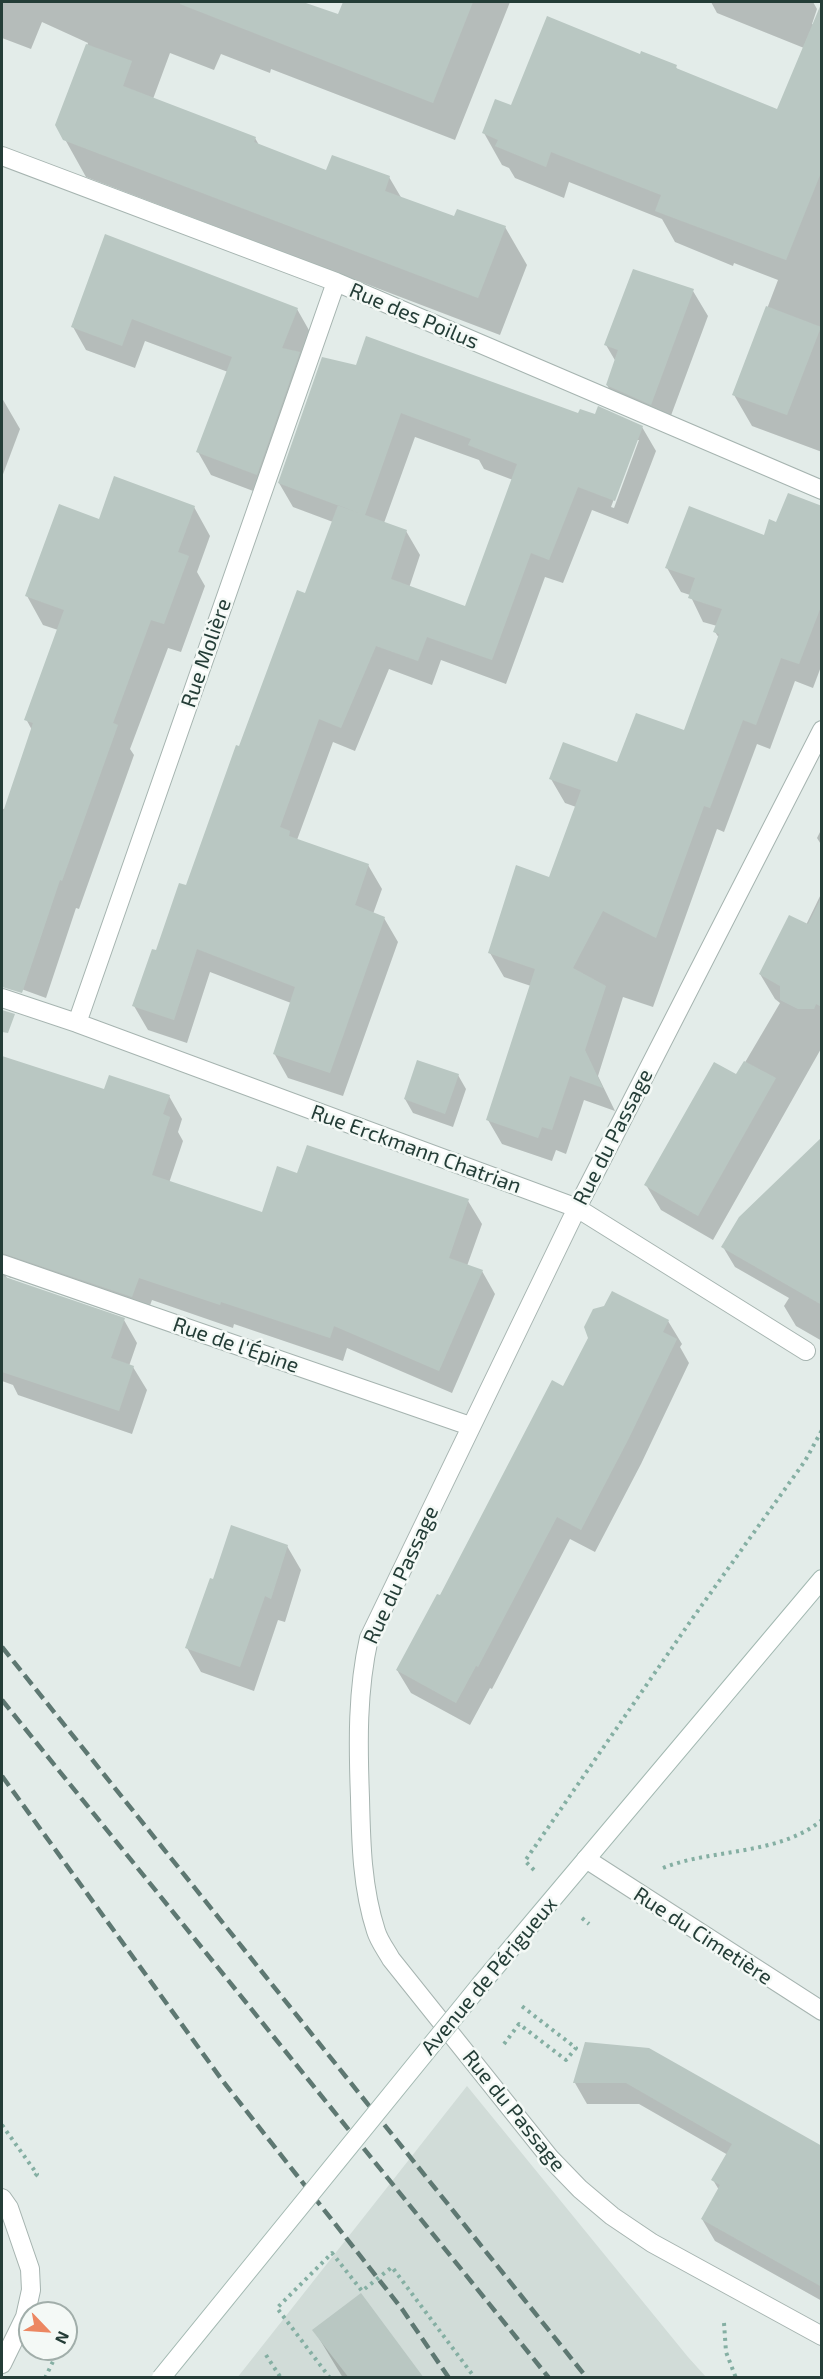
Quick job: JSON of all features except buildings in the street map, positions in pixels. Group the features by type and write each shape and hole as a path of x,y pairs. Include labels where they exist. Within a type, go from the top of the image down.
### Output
{"street":[{"name":"Rue des Poilus","path":"2,156 336,282 822,490"},
{"name":"Rue Molière","path":"77,1023 336,282"},
{"name":"Rue du Passage","path":"822,730 576,1208 369,1638 359,1691 358,1756 365,1883 377,1934 391,1959 550,2158 580,2189 612,2216 652,2243 822,2336"},
{"name":"Rue Erckmann Chatrian","path":"2,998 77,1023 576,1208 806,1351"},
{"name":"Rue de l'Épine","path":"2,1264 470,1426"},
{"name":"Avenue de Périgueux","path":"161,2378 481,1984 822,1579"},
{"name":"Rue du Cimetière","path":"586,1859 822,2011"},
{"path":"2,2198 9,2208 30,2269 31,2290 25,2316 2,2364"}],"path":[{"path":"589,1924 525,1861 685,1629 805,1461 822,1430"},
{"path":"682,1860 789,1839 822,1820"},
{"path":"519,2004 576,2048 566,2060 519,2024"},
{"path":"330,2378 277,2308 332,2253 362,2291 392,2267 475,2378"},
{"path":"726,2284 724,2322 726,2352 736,2378"},
{"path":"266,2355 281,2378"},
{"path":"45,2378 53,2361"}],"shaded area":[{"path":"467,2086 688,2357 706,2377 237,2378"}],"railway":[{"path":"2,1647 587,2378"},
{"path":"2,1700 549,2378"},
{"path":"2,1776 222,2080 402,2309 449,2378"}]}
